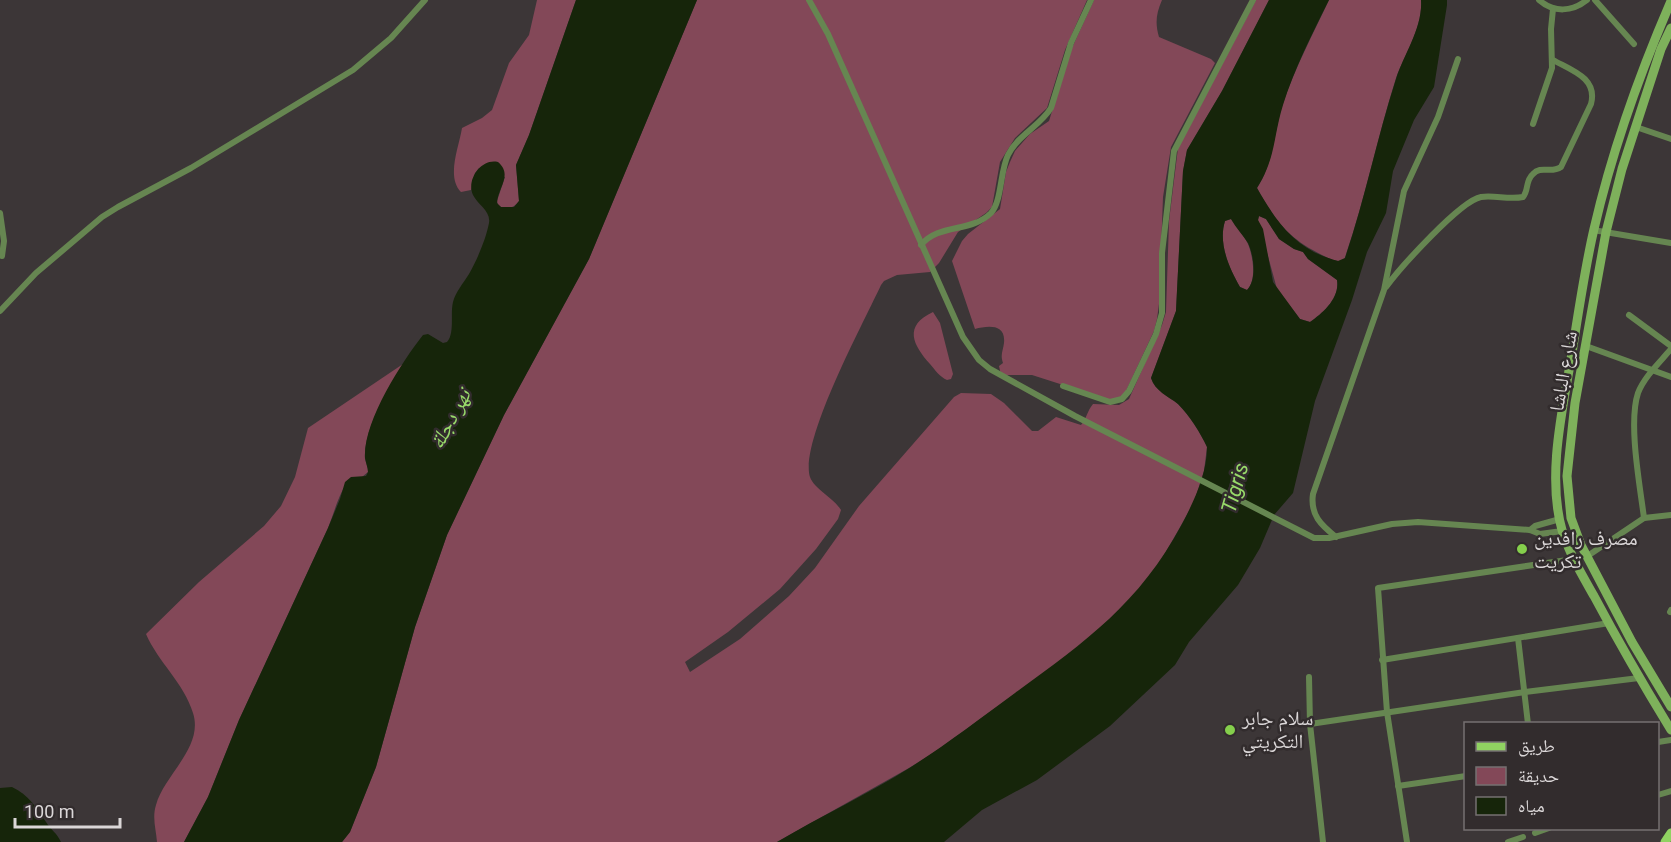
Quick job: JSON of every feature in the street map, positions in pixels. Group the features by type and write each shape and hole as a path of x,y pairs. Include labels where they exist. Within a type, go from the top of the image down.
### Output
{"main road":[{"path":"1671,1 1650,48 1618,142 1593,230 1558,439 1557,481 1562,531 1574,559 1639,678 1671,730"},
{"name":"شارع الباشا","path":"1671,28 1661,50 1622,169 1606,232 1572,428 1567,476 1571,518 1586,557 1632,642 1671,707"},
{"path":"1665,842 1671,833"}],"street":[{"path":"0,311 36,273 102,217 191,168 353,70 391,38 425,0"},
{"path":"809,0 828,34 963,338 979,360 1001,377 1306,535 1318,539 1392,524 1418,522 1530,530 1540,534 1562,531"},
{"path":"921,245 933,234 968,226 993,210 1008,155 1018,140 1051,108 1071,43 1091,0"},
{"path":"1063,386 1110,402 1122,399 1129,391 1156,334 1162,313 1162,253 1173,151 1252,0"},
{"path":"1539,0 1553,9 1571,8 1587,0"},
{"path":"1595,0 1634,44"},
{"path":"1533,124 1548,83 1553,60 1551,29 1553,9"},
{"path":"1336,537 1318,522 1313,512 1313,494 1384,290 1404,191 1438,117 1458,59"},
{"path":"1384,290 1411,256 1474,199 1523,197 1527,192 1527,182 1534,172 1541,170 1553,172 1561,167 1593,96 1584,77 1553,60"},
{"path":"1636,127 1671,140"},
{"path":"0,213 4,241 2,256"},
{"path":"1593,230 1671,243"},
{"path":"1629,315 1671,347 1642,385 1635,404 1636,457 1644,518"},
{"path":"1586,346 1671,377"},
{"path":"1586,557 1644,518 1671,515"},
{"path":"1530,530 1538,524 1560,519"},
{"path":"1407,842 1387,712 1378,588 1574,559"},
{"path":"1382,660 1608,623"},
{"path":"1518,638 1528,722"},
{"path":"1309,677 1310,724 1323,842"},
{"path":"1310,724 1525,692 1639,678"},
{"path":"1398,786 1464,776"},
{"path":"1535,833 1542,830"},
{"path":"1510,842 1523,837"}],"green space":[{"path":"537,0 576,0 529,135 516,165 519,201 512,207 504,208 498,205 497,201 505,177 479,168 475,173 471,190 461,192 454,178 455,162 462,128 492,110 509,63 529,35"},
{"path":"697,0 1087,0 1065,50 1047,108 1015,138 1000,162 992,207 958,232 939,263 930,272 897,275 884,281 848,353 823,411 809,460 812,481 841,510 838,519 816,549 780,589 728,632 685,662 690,672 740,639 789,596 815,568 859,506 954,397 961,393 991,394 1004,403 1032,431 1038,431 1056,417 1081,425 1093,404 1119,405 1129,399 1166,312 1169,221 1178,148 1256,0 1269,0 1222,91 1187,150 1183,171 1176,311 1151,378 1159,390 1187,414 1207,447 1204,471 1194,502 1157,567 1132,598 1076,650 933,753 777,842 342,842 350,832 376,767 415,627 447,535 504,415 589,259"},
{"path":"1094,0 1162,0 1157,18 1159,37 1211,59 1215,63 1171,147 1163,197 1159,304 1154,331 1126,391 1120,398 1110,400 1032,375 1001,375 999,366 1003,363 1004,343 1002,332 995,327 975,329 952,261 968,234 1000,209 1006,172 1015,151 1030,134 1049,121 1071,50"},
{"path":"1329,0 1421,0 1419,20 1396,78 1344,260 1338,261 1310,249 1291,235 1276,219 1257,188 1267,168 1283,103 1304,51"},
{"path":"1259,216 1266,219 1279,239 1303,252 1308,259 1337,280 1333,299 1325,310 1310,322 1300,319 1277,289 1258,220"},
{"path":"1231,219 1250,249 1253,274 1247,290 1240,287 1236,280 1224,247 1225,221"},
{"path":"933,312 940,323 953,374 951,379 947,380 924,357 914,336 917,323"},
{"path":"403,364 372,422 365,448 368,472 362,477 351,478 340,495 328,528 239,720 208,797 184,842 157,842 154,819 156,805 160,794 188,749 195,725 193,713 184,692 146,634 199,582 264,526 281,506 295,477 308,428"}],"water":[{"name":"نهر دجلة","path":"576,0 697,0 589,259 504,415 447,535 415,627 376,767 350,832 342,842 184,842 208,797 239,720 328,528 345,482 351,477 366,476 368,472 365,458 366,444 370,428 385,394 404,361 423,335 428,334 443,343 449,338 452,329 454,298 475,262 489,223 488,215 475,199 471,189 476,171 486,163 498,162 505,176 497,203 501,207 514,207 519,201 516,165 529,135"},
{"name":"Tigris","path":"1269,0 1329,0 1292,78 1268,167 1257,188 1272,213 1289,234 1310,250 1338,261 1345,258 1352,236 1396,79 1419,20 1421,0 1447,0 1434,87 1414,120 1393,171 1386,213 1367,252 1315,401 1293,493 1274,515 1260,548 1238,585 1189,642 1175,665 1110,726 1037,780 982,810 944,842 777,842 911,767 1088,638 1129,599 1148,577 1182,524 1202,477 1207,447 1187,414 1159,390 1151,378 1176,311 1183,171 1187,150 1222,91","holes":["1259,216 1266,219 1279,239 1303,252 1308,259 1337,280 1333,299 1325,310 1310,322 1300,319 1273,282 1263,229 1258,220","1231,219 1248,243 1252,254 1254,268 1247,290 1240,287 1236,280 1224,247 1223,229 1225,221"]},
{"path":"12,787 32,802 61,842 0,842 0,788"}],"place":[{"name":"مصرف رافدين تكريت","path":"1522,549"},
{"name":"سلام جابر التكريتي","path":"1230,730"}]}
